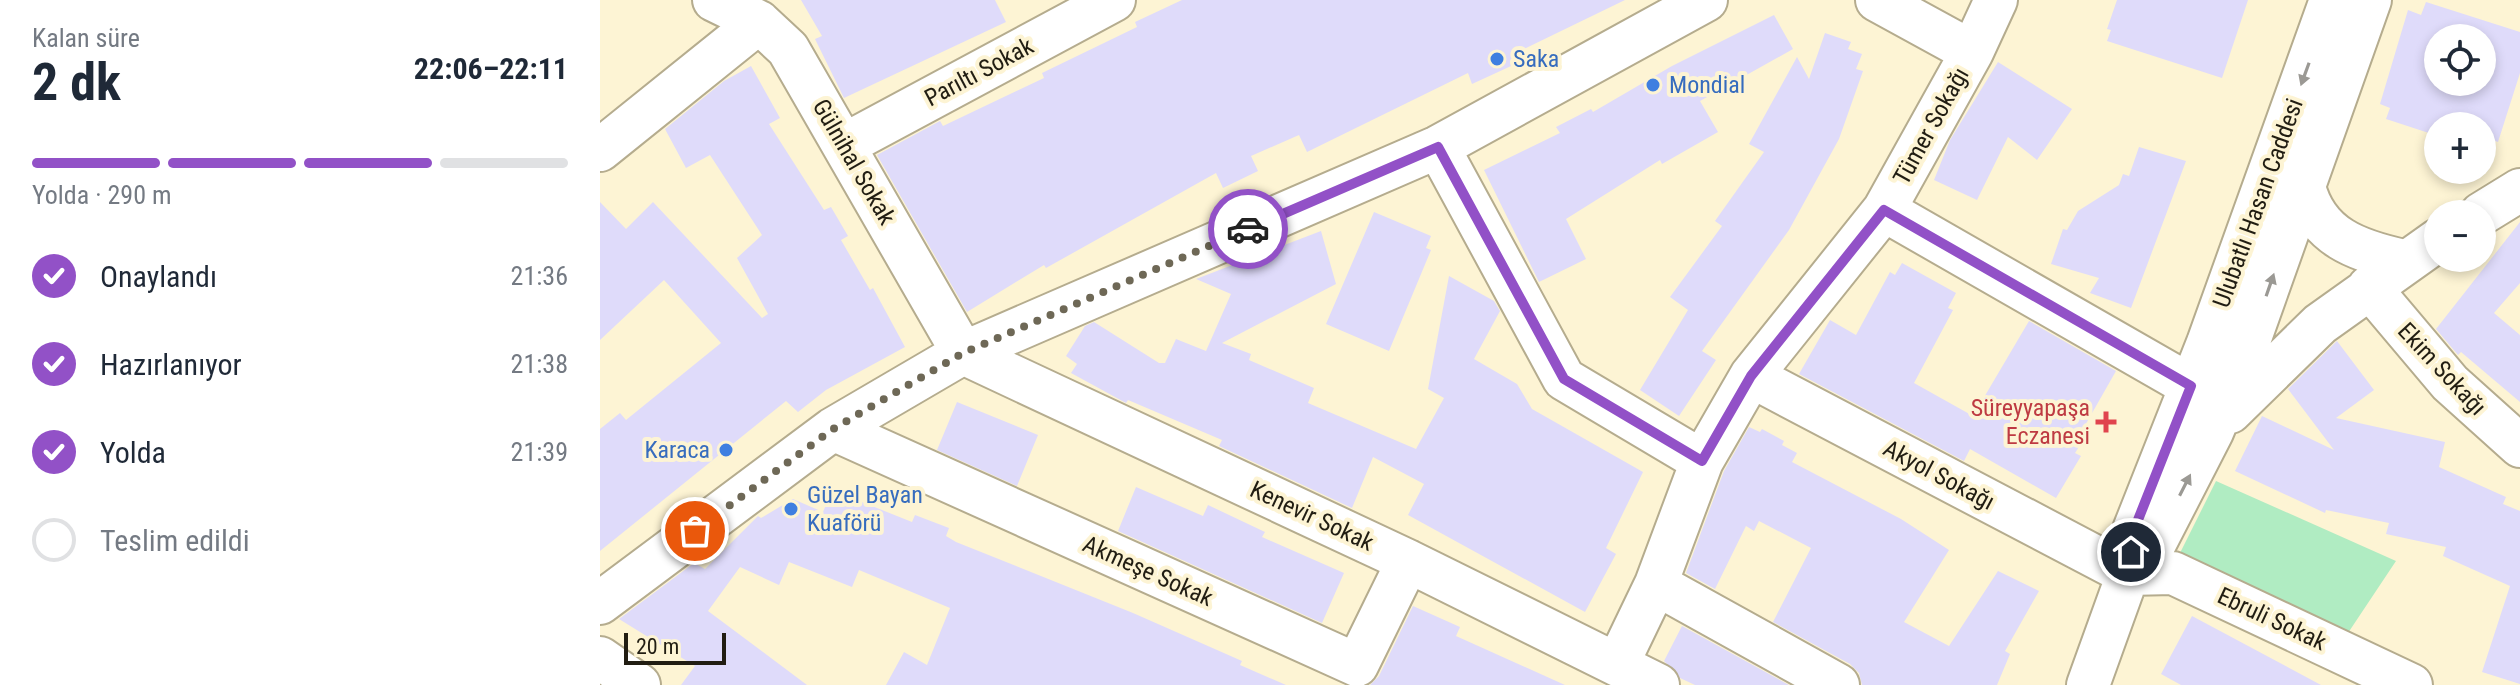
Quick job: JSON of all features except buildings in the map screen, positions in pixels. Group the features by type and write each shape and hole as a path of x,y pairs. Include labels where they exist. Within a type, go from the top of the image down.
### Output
{"street":[{"name":"Gülnihal Sokak","path":"714,0 759,22 788,49 963,353"},
{"name":"Parıltı Sokak","path":"844,145 1114,0"},
{"path":"600,603 833,429 963,353 1438,147 1706,0"},
{"name":"Tümer Sokağı","path":"1618,663 1656,584 1702,461 1751,376 1884,210 1972,52 1877,0"},
{"path":"1972,52 1996,0"},
{"name":"Ulubatlı Hasan Caddesi","path":"2195,408 2331,0"},
{"name":"Ulubatlı Hasan Caddesi","path":"2195,408 2243,358 2370,0"},
{"path":"600,150 759,22"},
{"path":"1438,147 1564,379 1702,461"},
{"path":"2304,186 2311,210 2320,225 2337,238 2377,255 2421,251"},
{"path":"2496,205 2520,190"},
{"path":"1884,210 2195,408"},
{"path":"2088,685 2128,574 2157,540 2195,408 2278,361 2369,287 2421,251"},
{"path":"2243,358 2274,329 2316,303 2421,251"},
{"name":"Ekim Sokağı","path":"2369,287 2450,383 2520,446"},
{"name":"Kenevir Sokak","path":"963,353 1408,561 1658,685"},
{"name":"Akyol Sokağı","path":"1751,376 2128,574"},
{"name":"Akmeşe Sokak","path":"833,429 1357,665 1408,561"},
{"name":"Ebruli Sokak","path":"2128,574 2173,573 2385,679"},
{"path":"1656,584 1838,685"},
{"path":"600,658 639,685"}],"green space":[{"path":"2216,481 2396,561 2346,636 2179,555"}],"way so far":[{"path":"695,531 833,429 963,353 1248,229"}],"place":[{"name":"Saka","path":"1497,59"},
{"name":"Mondial","path":"1653,85"},
{"name":"Süreyyapaşa Eczanesi","path":"2106,422"},
{"name":"Karaca","path":"726,450"},
{"name":"Güzel Bayan Kuaförü","path":"791,509"}],"route":[{"path":"1248,229 1438,147 1564,379 1702,461 1751,376 1884,210 2191,386 2134,530 2131,552"}]}
